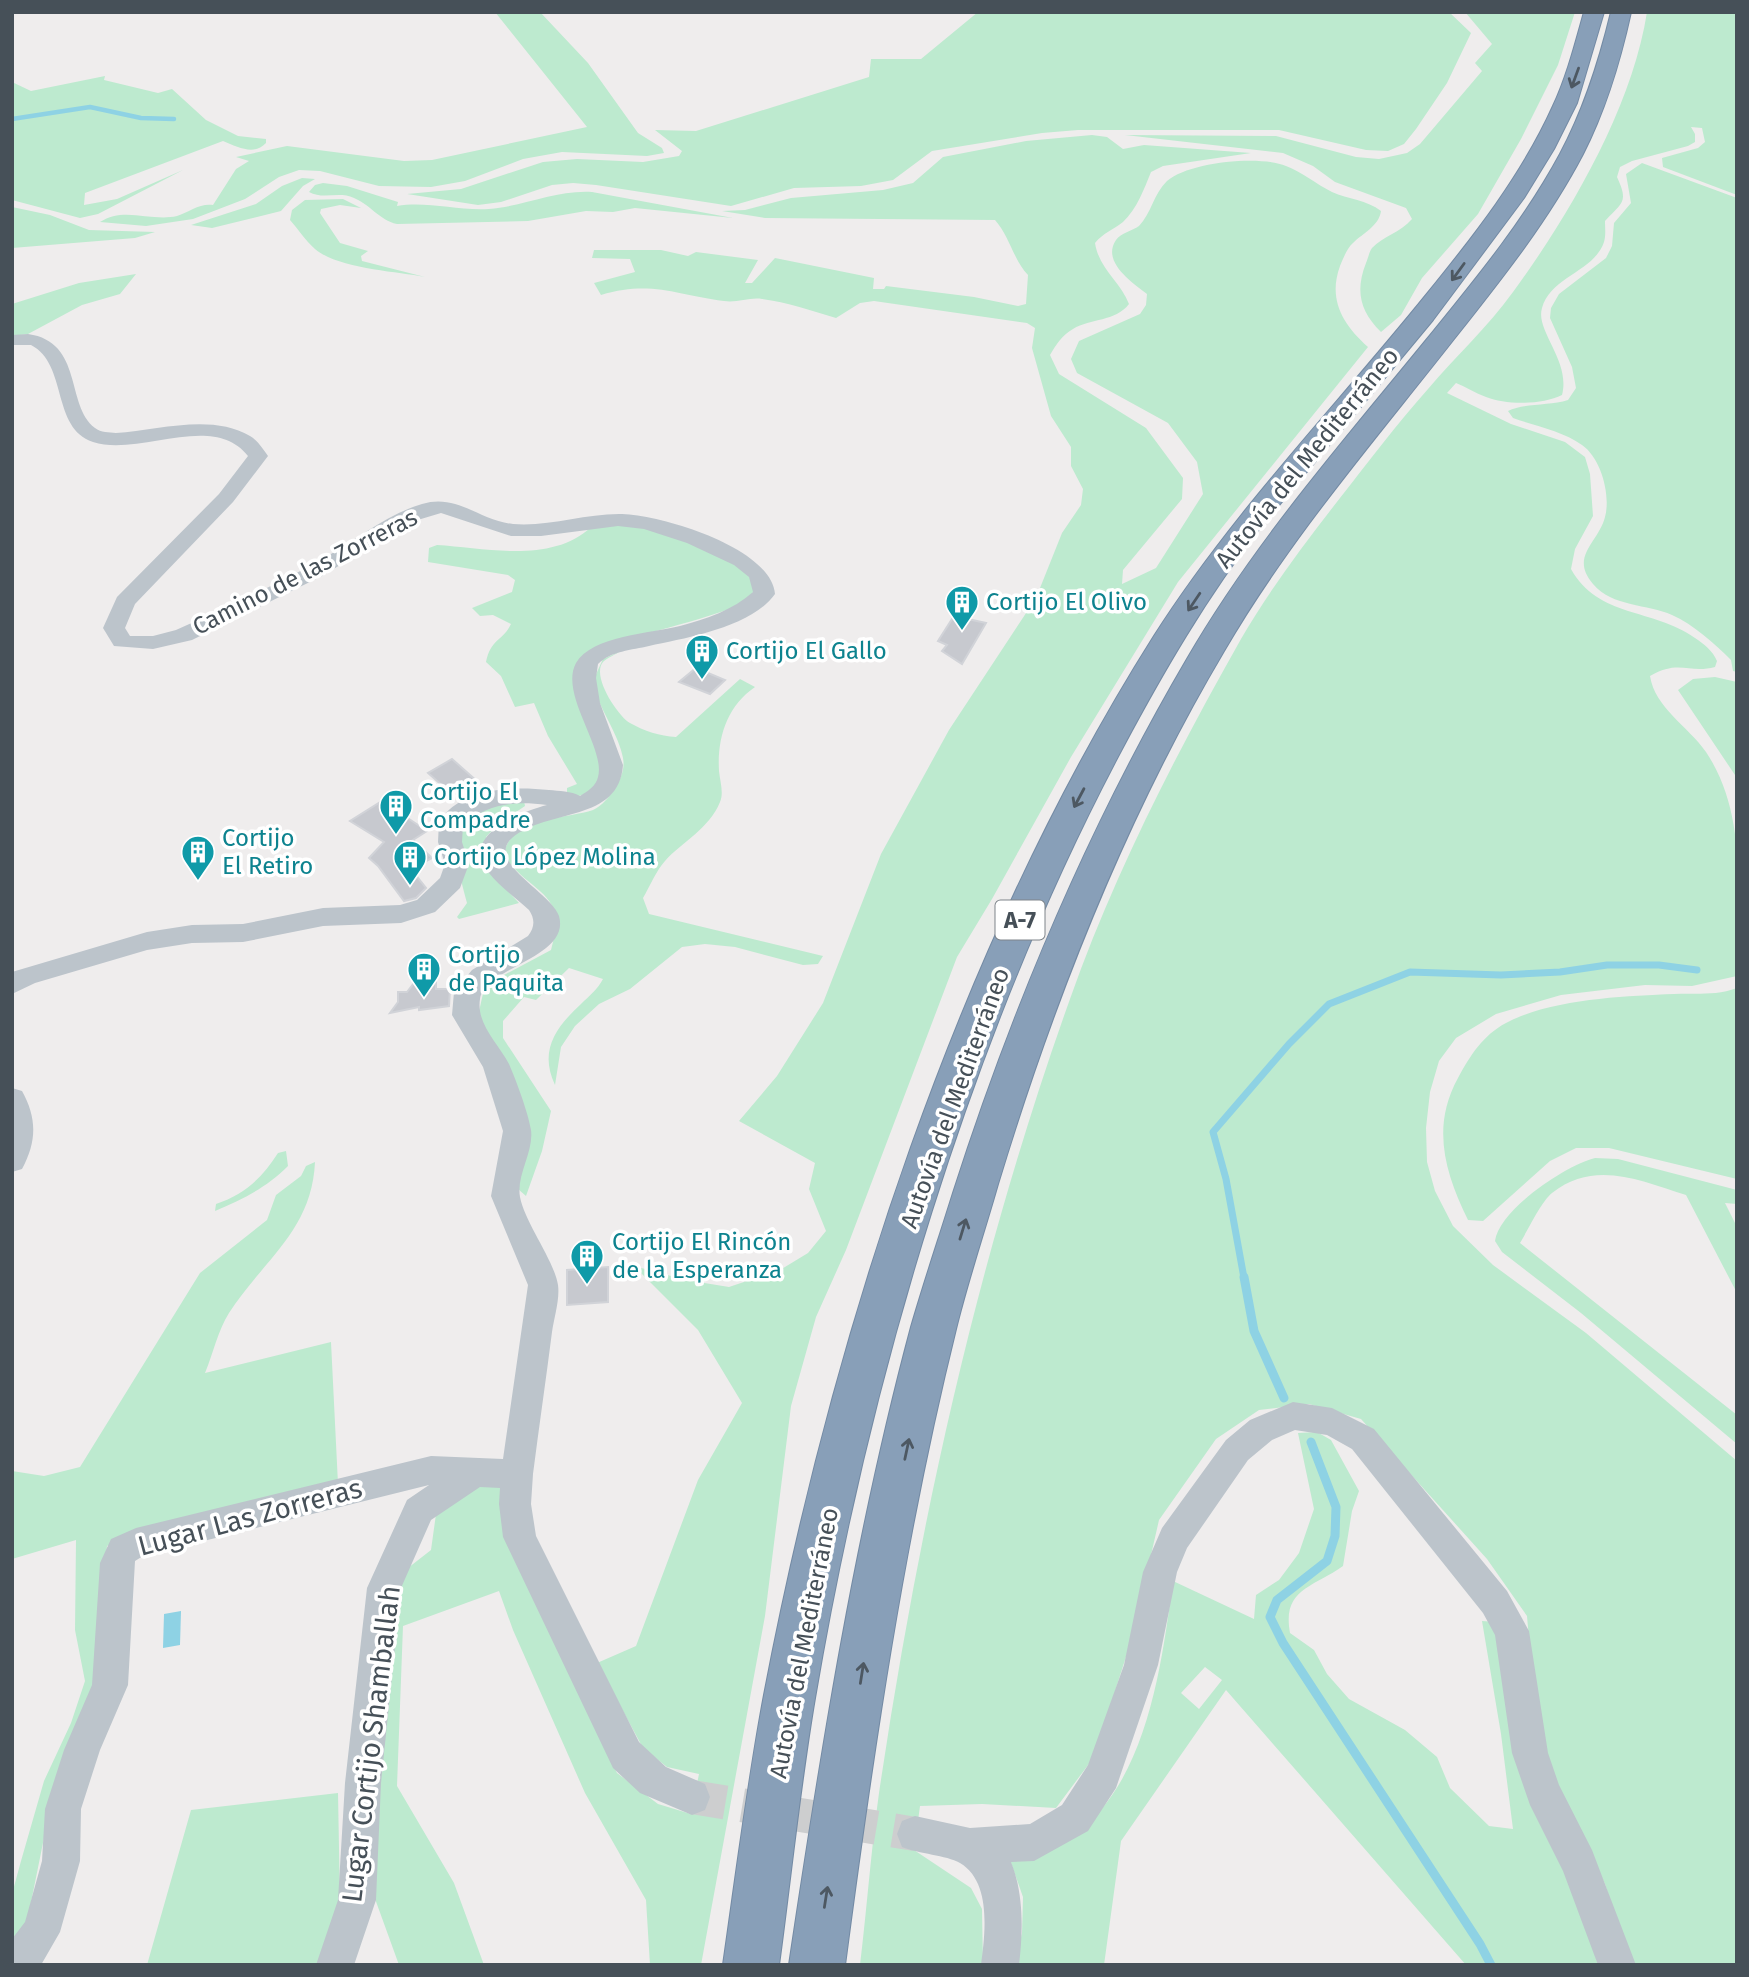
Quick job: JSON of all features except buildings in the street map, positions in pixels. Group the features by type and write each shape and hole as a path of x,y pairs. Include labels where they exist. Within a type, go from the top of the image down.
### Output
{"highway":[{"name":"Autovía del Mediterráneo","path":"751,1965 779,1757 831,1500 873,1339 922,1180 968,1046 1032,891 1100,758 1170,638 1246,526 1450,282 1533,167 1562,111 1584,51 1594,12"},
{"name":"Autovía del Mediterráneo","path":"817,1965 871,1620 931,1336 985,1157 1037,1004 1104,841 1208,649 1313,499 1522,237 1579,141 1601,90 1620,12"}],"street":[{"path":"12,340 36,340 48,348"},
{"path":"12,354 48,348"},
{"name":"Camino de las Zorreras","path":"48,348 66,381 82,429 93,436 114,440 214,430 238,435 251,444 258,456 226,498 157,565 125,602 114,628 122,641 140,645 163,643 184,635 334,561 402,519 433,507 450,508 494,527 512,530 601,522 641,522 706,544 751,566 764,584 764,594 756,604 742,612 593,655 585,664 583,680 611,765 610,778 603,791 588,802"},
{"path":"12,985 26,976 147,941 192,934 243,933 323,917 401,914 426,906 451,882 457,864 450,842 451,822 462,811 479,802 511,793 588,802"},
{"path":"588,802 531,817 500,835 493,853 496,867 538,904 546,916 546,930 537,942 481,977 467,992 466,1015 496,1066 517,1131 505,1196 543,1285 515,1504 520,1537 626,1755 653,1780 692,1797"},
{"path":"12,1098 21,1122 12,1161"},
{"path":"915,1834 970,1847 1034,1842 1074,1818 1103,1775 1141,1665 1160,1572 1174,1539 1237,1450 1262,1430 1293,1416 1332,1422 1363,1439 1495,1602 1512,1631 1531,1753 1544,1792 1579,1863 1617,1965"},
{"name":"Lugar Las Zorreras","path":"17,1965 41,1932 61,1861 63,1810 82,1750 110,1685 117,1563 123,1550 136,1543 431,1470 517,1474"},
{"name":"Lugar Cortijo Shamballah","path":"335,1965 357,1900 363,1783 384,1588 419,1510 475,1472"},
{"path":"970,1847 997,1874 1004,1933 1000,1965"}],"green space":[{"path":"495,12 540,12 588,63 638,133 662,148 664,153 647,156 562,152 523,159 465,181 431,187 379,186 320,171 299,170 279,177 245,199 193,219 146,226 100,222 118,215 177,216 199,207 213,205 236,169 249,161 236,157 287,146 404,161 432,160 587,127"},
{"path":"978,12 1449,12 1471,33 1447,83 1416,129 1404,144 1388,151 1366,150 1279,130 1078,130 1042,133 932,151 893,180 861,186 794,188 731,206 573,183 552,185 501,202 478,205 407,194 461,189 543,162 577,159 643,162 679,156 682,151 655,130 696,131 869,77 871,59 921,59"},
{"path":"1465,12 1575,12 1558,65 1521,139 1478,214 1422,278 1401,315 1381,332 1364,308 1360,292 1363,273 1372,248 1412,219 1406,208 1335,182 1313,166 1283,153 1125,135 1276,136 1356,157 1379,159 1407,153 1420,144 1482,71 1475,63 1492,44"},
{"path":"1647,12 1737,12 1737,195 1663,167 1662,158 1698,148 1705,142 1702,128 1691,127 1695,142 1688,146 1632,161 1620,167 1617,177 1623,192 1622,202 1605,221 1605,240 1599,252 1554,288 1542,308 1543,327 1562,370 1562,395 1534,402 1504,401 1486,397 1456,383 1447,393 1511,424 1565,442 1585,457 1590,474 1593,516 1575,549 1571,569 1582,585 1596,596 1627,611 1679,628 1702,643 1717,661 1715,667 1669,668 1650,676 1658,698 1706,752 1720,777 1729,804 1738,860 1737,976 1692,986 1645,985 1561,995 1496,1014 1456,1038 1439,1061 1430,1092 1426,1128 1427,1162 1435,1191 1453,1226 1493,1265 1586,1333 1737,1461 1737,1965 1631,1965 1605,1884 1538,1742 1527,1616 1487,1559 1361,1419 1309,1404 1259,1410 1216,1439 1159,1520 1132,1638 1094,1757 1056,1808 982,1804 920,1806 914,1850 971,1888 982,1909 983,1965 860,1965 876,1814 895,1692 955,1391 1007,1194 1037,1096 1087,952 1126,860 1170,770 1264,602 1394,429 1503,305 1556,229 1596,159 1613,122 1628,85"},
{"path":"105,76 104,80 158,93 172,89 206,120 238,136 266,139 266,143 251,150 223,141 85,193 84,205 117,199 183,170 98,214 80,218 12,200 12,82 31,91"},
{"path":"1092,135 1107,137 1123,149 1144,145 1251,153 1163,166 1151,172 1128,217 1095,243 1105,268 1129,304 1117,314 1069,331 1050,355 1059,374 1146,428 1183,478 1182,499 1123,570 1122,584 1156,568 1203,494 1197,462 1168,423 1077,373 1071,359 1079,341 1140,314 1146,305 1147,294 1121,271 1116,264 1112,248 1118,238 1139,226 1167,181 1177,174 1207,165 1260,161 1286,166 1332,192 1364,202 1381,211 1374,225 1349,248 1337,278 1340,310 1351,329 1368,347 1178,582 1071,757 957,957 846,1250 816,1317 791,1406 765,1616 701,1965 650,1965 646,1900 585,1793 513,1630 499,1591 403,1626 397,1786 454,1883 484,1965 399,1965 374,1896 372,1820 399,1575 431,1550 437,1507 482,1484 501,1485 514,1552 617,1773 658,1804 691,1814 699,1774 667,1767 643,1748 597,1663 636,1646 698,1480 742,1403 698,1330 634,1266 686,1280 729,1287 780,1270 808,1253 826,1231 809,1189 815,1163 739,1121 777,1076 823,1003 881,854 949,730 1036,598 1062,533 1081,505 1083,489 1071,466 1071,447 1051,416 1032,348 1035,328 1027,323 874,301 860,303 836,318 790,304 762,299 724,301 649,289 601,295 594,283 635,272 630,259 592,258 594,250 661,250 688,256 696,252 758,260 745,283 752,283 775,258 874,278 873,289 884,289 886,286 974,297 1018,306 1026,304 1028,275 995,220 765,218 722,211 745,210 791,198 883,190 913,183 943,157 1026,141"},
{"path":"1642,163 1737,198 1737,672 1733,671 1731,660 1688,624 1662,611 1610,597 1593,584 1586,574 1585,557 1602,526 1607,508 1599,468 1582,445 1558,432 1513,418 1508,411 1568,400 1576,388 1572,367 1550,318 1551,308 1559,294 1606,258 1612,246 1614,223 1631,203 1626,174"},
{"path":"302,178 315,179 303,186 281,211 212,228 191,225 256,204 282,186"},
{"path":"323,183 347,186 398,202 397,206 489,209 566,193 592,192 733,218 635,208 613,212 586,211 528,221 397,224 354,198 309,192 315,185"},
{"path":"343,199 361,208 340,205 321,209 320,213 340,243 368,251 361,256 362,261 425,277 352,265 325,256 311,246 290,220 292,210 305,200"},
{"path":"12,207 50,215 89,230 155,232 135,238 12,248"},
{"path":"136,274 120,294 82,305 28,334 12,336 12,304 79,283"},
{"path":"635,525 679,538 741,567 756,585 749,601 729,609 587,652 600,771 596,785 589,792 567,797 567,788 577,784 548,736 534,703 515,707 501,676 486,662 491,648 511,624 493,615 480,616 472,608 512,592 515,580 508,575 428,562 429,548 437,545 538,550 575,539 591,527"},
{"path":"621,651 603,662 600,676 603,686 625,719 658,734 676,737 740,679 755,687 737,704 722,735 719,759 722,791 720,802 703,827 659,869 643,898 649,914 823,956 818,964 803,965 735,947 705,944 682,947 630,989 599,1004 575,1026 561,1047 555,1085 549,1061 552,1041 564,1022 603,979 569,968 536,1000 524,997 503,1021 503,1038 551,1111 542,1151 526,1196 518,1189 478,1016 484,989 491,982 551,950 555,916 552,905 545,896 504,856 508,843 526,827 600,806 621,777 623,758 592,683 603,659"},
{"path":"1715,677 1737,682 1737,778 1678,690 1693,679"},
{"path":"524,801 525,806 497,825 486,837 492,874 519,903 459,919 457,917 467,903 458,865 458,836 461,824 468,814 479,807"},
{"path":"1737,988 1737,1179 1609,1148 1576,1148 1550,1161 1483,1221 1468,1220 1453,1185 1444,1150 1445,1114 1458,1078 1490,1034 1524,1015 1566,1004 1633,996 1713,993"},
{"path":"286,1151 288,1166 280,1174 254,1192 215,1211 216,1204 244,1190 266,1170 278,1153"},
{"path":"1595,1158 1618,1159 1737,1190 1737,1204 1725,1203 1737,1227 1737,1293 1686,1195 1635,1179 1601,1175 1568,1183 1548,1197 1520,1243 1737,1415 1737,1444 1581,1313 1502,1252 1495,1241 1508,1216 1536,1190 1568,1170"},
{"path":"315,1162 312,1186 305,1207 284,1244 229,1313 205,1373 331,1342 338,1484 137,1530 107,1546 95,1680 47,1823 25,1932 12,1943 12,1894 21,1861 44,1781 71,1723 85,1681 75,1630 76,1540 12,1559 12,1471 44,1476 80,1467 200,1273 267,1220 276,1195 301,1176 306,1166"},
{"path":"1317,1432 1331,1440 1359,1491 1352,1511 1343,1566 1310,1585 1295,1598 1289,1618 1290,1633 1314,1650 1327,1674 1349,1699 1405,1730 1437,1757 1450,1788 1489,1826 1513,1829 1501,1734 1482,1621 1495,1622 1598,1965 1466,1965 1226,1690 1121,1841 1104,1965 1015,1965 1022,1933 1023,1897 1010,1860 1074,1834 1099,1812 1119,1785 1135,1754 1147,1720 1163,1648 1173,1581 1254,1619 1256,1595 1279,1580 1299,1553 1314,1509 1298,1433","holes":["1205,1667 1222,1680 1199,1709 1181,1693"]},
{"path":"338,1793 340,1903 318,1965 147,1965 191,1810"}],"water":[{"path":"181,1611 180,1645 163,1648 164,1614"}],"waterway":[{"path":"12,119 90,107 141,118 174,119"},
{"path":"1244,1278 1226,1179 1213,1132 1289,1044 1329,1004 1410,972 1501,975 1560,972 1607,965 1659,965 1697,970"},
{"path":"1244,1277 1254,1331 1284,1398"},
{"path":"1311,1442 1336,1507 1335,1536 1327,1561 1277,1600 1270,1617 1283,1643 1480,1944 1491,1965"}],"tunnel":[{"path":"692,1797 915,1834"}],"place":[{"name":"Cortijo El Olivo","path":"962,632"},
{"name":"Cortijo El Gallo","path":"702,681"},
{"name":"Cortijo El Compadre","path":"396,836"},
{"name":"Cortijo El Retiro","path":"198,882"},
{"name":"Cortijo López Molina","path":"410,887"},
{"name":"Cortijo de Paquita","path":"424,999"},
{"name":"Cortijo El Rincón de la Esperanza","path":"587,1286"}]}
